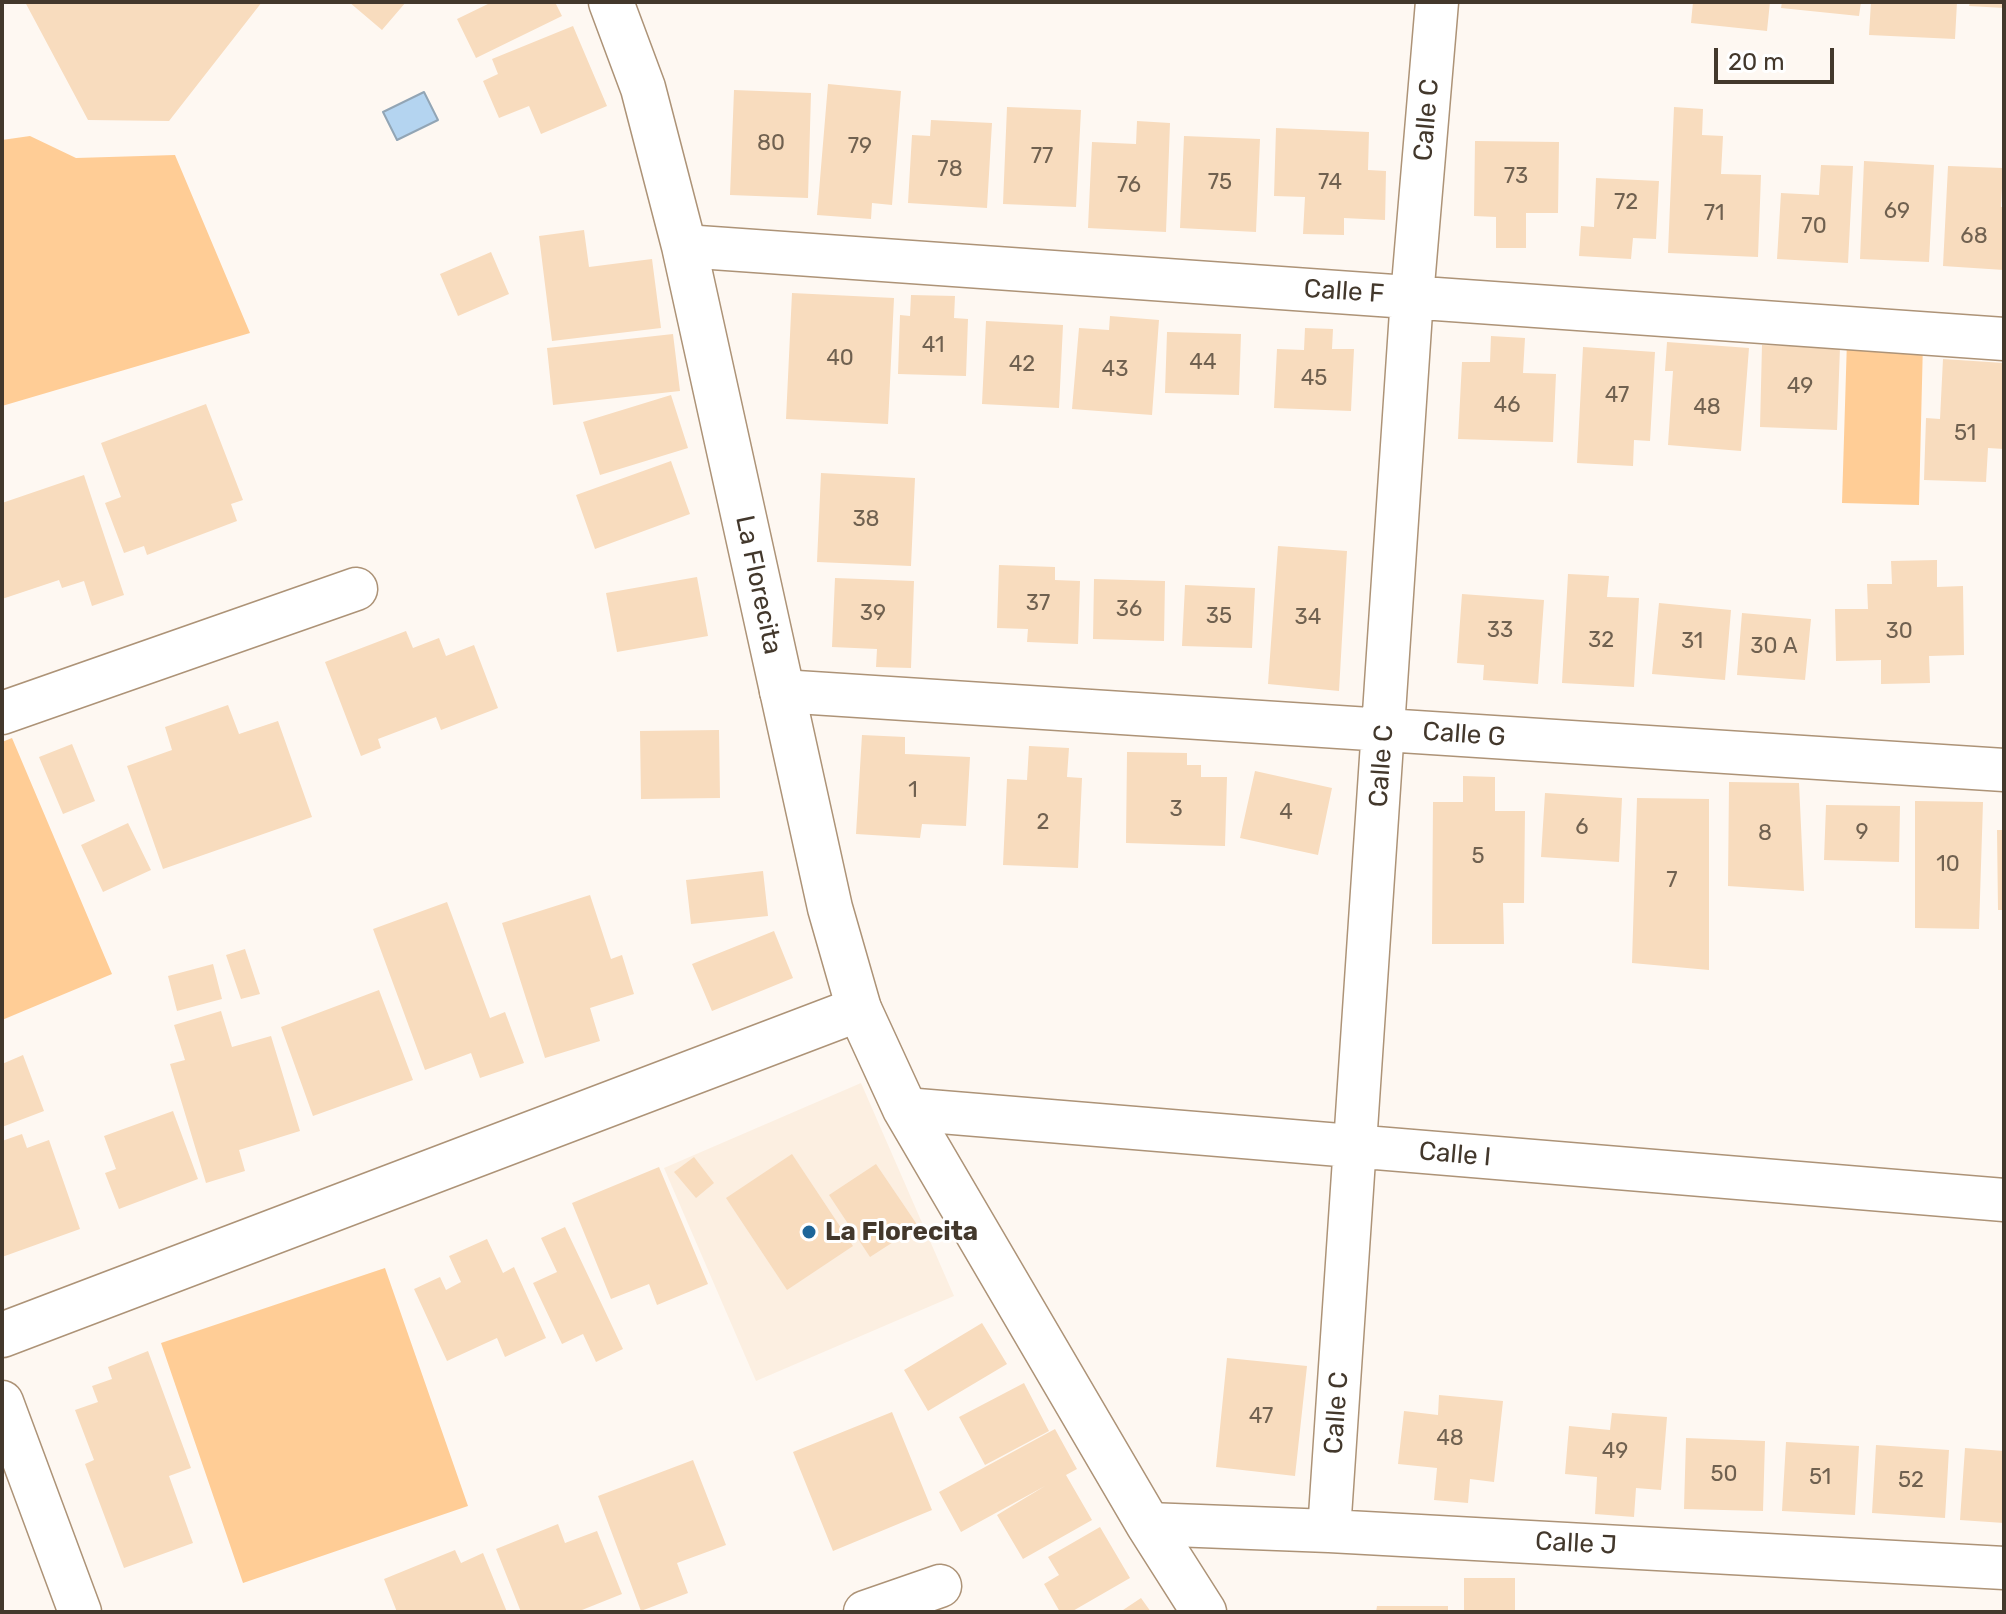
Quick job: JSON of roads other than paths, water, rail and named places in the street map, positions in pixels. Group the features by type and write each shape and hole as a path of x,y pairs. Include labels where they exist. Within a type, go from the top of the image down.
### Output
{"main road":[{"name":"La Florecita","path":"611,2 643,88 684,246 830,908 859,1009 905,1109 1148,1524 1204,1612"},
{"path":"2,1335 859,1009"}],"street":[{"name":"Calle C","path":"1329,1531 1412,297 1437,2"},
{"name":"Calle F","path":"684,246 2004,339"},
{"path":"2,713 356,589"},
{"name":"Calle G","path":"781,691 2004,770"},
{"name":"Calle I","path":"905,1109 2004,1200"},
{"path":"2,1402 80,1612"},
{"name":"Calle J","path":"1148,1524 2004,1568"},
{"path":"865,1612 940,1586"}],"water":[{"path":"424,92 438,120 397,140 383,112"}],"place":[{"name":"La Florecita","path":"809,1232"}]}
